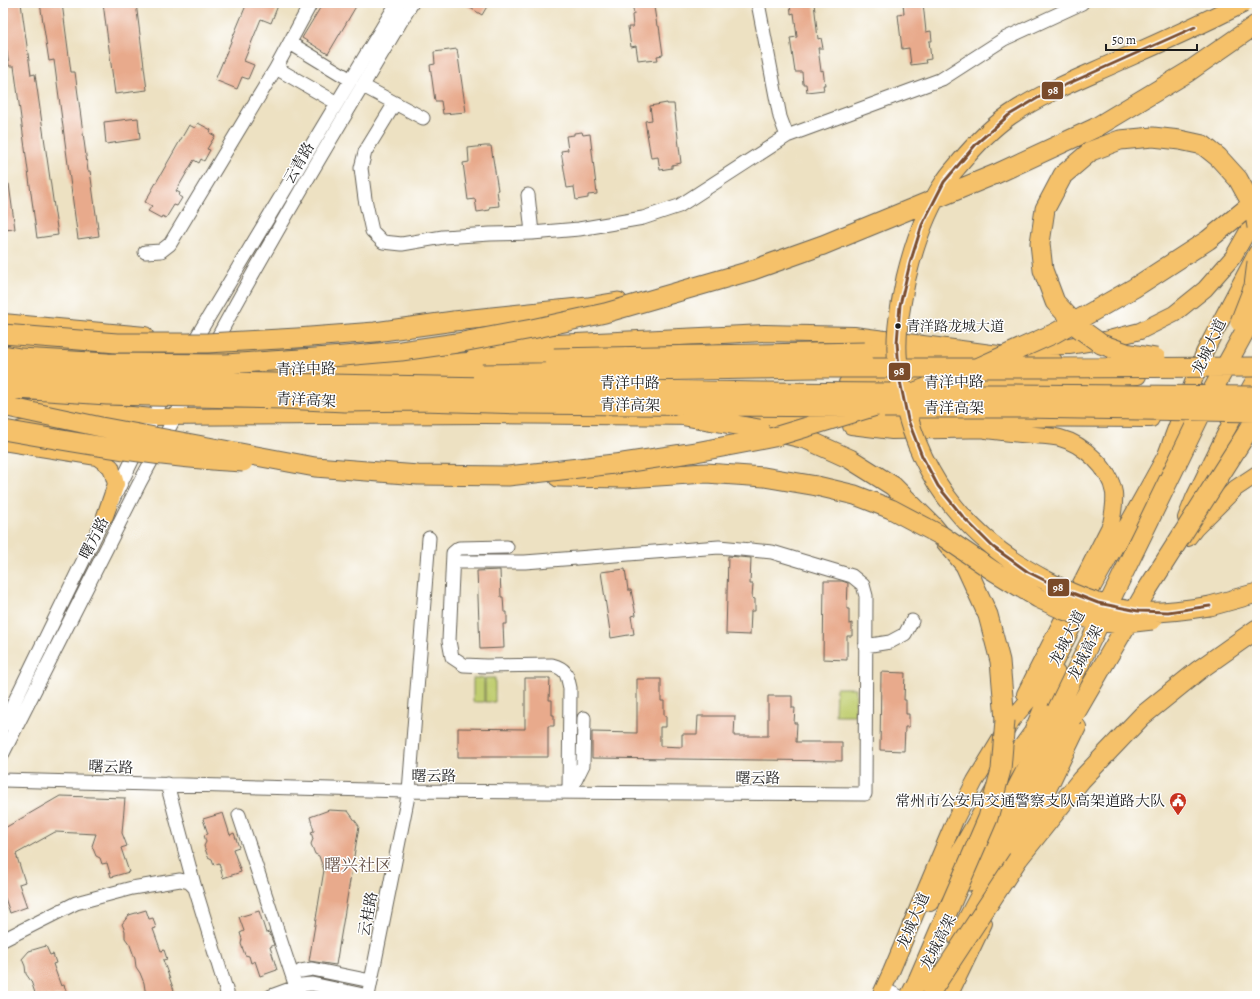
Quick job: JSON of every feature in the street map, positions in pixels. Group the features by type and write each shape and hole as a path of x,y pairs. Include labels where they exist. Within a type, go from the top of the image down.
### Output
{"highway":[{"path":"1210,606 1168,612 1146,612 1098,603 1062,589 1028,572 993,547 964,518 938,486 922,456 907,412 900,381 897,343 900,305 910,263 922,225 944,182 977,143 1009,116 1043,95 1192,29 1242,3"},
{"path":"3,356 108,363 226,364 387,353 457,343 605,313 750,270 823,245 996,174 1095,128 1188,72 1257,24"},
{"path":"1257,227 1254,208 1238,179 1218,157 1202,145 1180,140 1153,137 1120,140 1091,151 1063,175 1045,209 1040,243 1043,270 1055,302 1079,328 1101,344 1126,353 1166,360 1257,366"},
{"path":"508,476 623,463 696,452 774,437 886,403 966,373 1054,333 1134,288 1208,240 1257,200"},
{"path":"1211,393 1234,340 1254,286 1257,262"},
{"path":"3,334 117,343 207,343 297,338 375,332 454,321 588,307 673,294"},
{"name":"龙城高架","path":"927,992 1057,710 1211,393 1257,309"},
{"path":"364,368 554,358 865,352 1041,368"},
{"path":"261,382 391,375 813,368 1257,366"},
{"name":"青洋高架","path":"3,372 108,380 761,392 1257,396"},
{"name":"青洋高架","path":"3,388 107,395 345,402 422,401 522,404 1023,408 1257,412"},
{"path":"522,404 688,416 806,439 850,459 893,486 933,526 965,565 988,615 1000,661 1005,720 1001,770 988,818 927,992"},
{"path":"3,406 315,467"},
{"name":"龙城高架","path":"927,992 1076,713 1145,593 1257,417"},
{"path":"3,430 98,446 206,460 418,475 626,478 706,473 764,477 818,486 855,495 892,509 942,536 992,570 1038,598 1064,610 1090,619 1117,624 1162,619 1257,592"},
{"path":"927,992 1018,859 1081,780 1142,716 1199,670 1257,629"}],"main road":[{"path":"952,347 1011,348 1069,346 1105,340 1140,331 1174,314 1205,289 1233,257 1257,215"},
{"name":"龙城大道","path":"882,992 892,972 955,820 975,781 1012,720 1046,680 1090,592 1166,455 1204,353 1257,252"},
{"path":"1257,294 1223,368 1216,401 1223,416 1257,428"},
{"path":"3,322 120,333 197,337 213,347"},
{"path":"3,345 120,354 186,354 213,347 293,351 469,347 633,338 764,333 854,335 1151,375"},
{"path":"633,338 711,362 849,359 991,381"},
{"path":"293,370 378,349"},
{"name":"青洋中路","path":"3,362 64,370 176,372 364,368 518,383 889,383 1072,380 1257,366"},
{"path":"927,992 1078,727 1165,570 1194,498 1232,420 1257,375"},
{"path":"3,403 153,417"},
{"path":"3,430 153,417 483,415 1257,421"},
{"path":"778,417 892,431 986,430 1103,420"},
{"path":"986,430 1060,438 1074,444 1099,463 1108,476 1114,492 1114,508 1111,524 1012,720"},
{"path":"3,442 97,457 102,460 111,467 116,484 105,516"},
{"path":"1165,570 1195,529 1236,488 1257,474"},
{"path":"892,972 1008,765 1032,732 1053,685 1090,592"}],"street":[{"path":"145,252 161,251 170,244 276,68 311,3"},
{"name":"云青路","path":"197,337 397,3"},
{"name":"云青路","path":"213,347 237,302 362,86 412,3"},
{"path":"758,3 780,117 787,136"},
{"path":"395,104 365,152 361,168 364,199 372,231 383,242 402,244 450,237 579,229 643,218 679,206 787,136 942,79 1004,39 1082,3"},
{"path":"290,43 351,80"},
{"path":"276,68 337,104"},
{"path":"362,86 423,118"},
{"path":"528,195 532,233"},
{"name":"曙方路","path":"3,724 153,417 176,372 197,337"},
{"name":"曙方路","path":"3,753 136,490 213,347"},
{"name":"云桂路","path":"368,996 409,791 429,538"},
{"path":"453,562 525,562 719,547 772,552 852,576 863,585 866,596 865,646 890,642 905,634 912,621"},
{"path":"507,548 460,548 453,553 449,641 452,657 464,664 486,666 552,665 562,667 568,675 570,688 569,792"},
{"name":"曙云路","path":"3,780 409,791 865,794 865,646"},
{"path":"569,792 583,765 584,718"},
{"path":"167,784 195,888 228,996"},
{"path":"240,816 296,987"},
{"path":"3,940 76,903 83,901 132,888 180,880 189,882 195,888"},
{"path":"301,971 312,969 371,981"},
{"path":"271,996 296,987 312,984 368,996"},
{"path":"882,992 898,996"}],"green space":[{"path":"473,678 484,678 484,702 473,702"},
{"path":"485,678 495,678 495,702 485,702"},
{"path":"836,688 856,688 855,715 835,715"}],"building":[{"path":"3,3 21,3 31,75 35,74 58,235 37,238 14,66 9,66 3,25"},
{"path":"40,3 62,3 71,72 75,72 88,171 90,171 99,236 78,239 54,60 49,61"},
{"path":"103,3 136,3 147,90 115,94"},
{"path":"247,3 279,3 271,23 261,19 244,61 254,65 248,79 242,77 237,89 215,80"},
{"path":"323,3 358,3 328,54 302,38"},
{"path":"462,3 489,3 482,15"},
{"path":"632,3 651,3 651,7 654,7 657,26 659,26 663,55 657,56 658,60 638,60 636,46 631,47 628,27 633,27 632,15 634,14"},
{"path":"790,3 814,3 818,39 821,38 823,48 818,48 821,71 823,70 825,85 823,85 824,90 807,92 806,84 803,84 802,72 795,72 790,38 797,37 794,13 791,14"},
{"path":"903,3 923,3 926,32 931,31 932,41 929,41 931,59 925,60 926,63 911,65 909,48 902,49 898,15 904,14"},
{"path":"457,49 466,112 443,114 441,101 435,101 430,65 435,64 434,52"},
{"path":"667,103 674,104 681,163 672,165 672,168 660,170 658,157 651,158 645,121 652,120 650,106"},
{"path":"138,118 140,139 106,144 104,122"},
{"path":"198,123 211,130 210,133 215,136 207,149 210,150 204,161 201,159 199,163 194,160 176,191 180,193 179,196 182,198 177,206 174,205 166,218 162,216 161,218 148,211 152,206 145,202 189,125 195,128"},
{"path":"582,132 583,135 590,134 597,194 588,195 588,198 576,200 574,187 567,188 561,151 568,150 566,136"},
{"path":"491,146 499,206 489,207 490,210 477,212 475,199 468,200 463,163 469,162 468,148"},
{"path":"3,184 9,184 15,229 3,230"},
{"path":"728,556 751,558 750,584 753,584 752,598 755,599 755,611 751,611 750,635 726,634"},
{"path":"625,569 628,590 631,590 636,615 631,616 634,634 611,638 601,572"},
{"path":"500,570 501,597 503,597 504,612 507,612 507,624 503,624 504,648 480,649 477,571"},
{"path":"824,581 842,581 848,583 847,609 849,609 849,624 852,623 852,636 847,636 847,660 823,659"},
{"path":"881,672 905,673 904,700 906,700 906,714 909,714 909,727 905,727 904,751 880,750"},
{"path":"525,678 550,678 549,700 552,700 554,726 548,726 548,757 458,757 458,728 525,729"},
{"path":"637,679 661,679 661,701 664,701 666,727 660,727 660,746 682,747 682,734 697,734 698,716 735,716 734,736 768,736 768,696 792,696 792,708 795,708 794,723 797,723 796,742 842,742 842,761 592,758 592,732 637,733"},
{"path":"60,796 125,798 122,833 127,846 121,848 129,872 111,877 107,863 102,864 100,858 96,856 92,846 96,834 55,832 16,854 25,882 19,884 27,907 10,913 5,898 3,899 3,829"},
{"path":"329,810 348,811 359,826 336,965 309,961 324,870 319,856 315,854 311,844 313,839 311,832 314,831 310,817"},
{"path":"223,813 230,835 234,833 239,847 233,849 241,872 223,878 219,863 214,865 212,859 208,857 204,846 206,842 204,835 208,834 203,819"},
{"path":"146,910 149,919 153,918 156,928 153,929 161,951 164,950 167,959 163,960 176,996 149,996 136,967 130,945 125,938 125,931 122,924 129,915"},
{"path":"259,911 266,933 269,932 274,945 270,947 277,970 260,976 255,961 251,963 249,956 245,955 241,944 242,939 240,933 244,931 239,917"},
{"path":"46,946 50,955 53,954 56,963 53,964 61,986 64,985 68,996 36,996 31,981 26,974 22,959 29,951"}],"transit line":[{"name":"98","path":"1195,27 1043,95 1009,115 977,143 944,182 922,225 910,263 900,305 897,343 900,381 908,420 922,456 938,486 964,518 993,547 1028,572 1062,589 1098,603 1138,611 1168,612 1210,606"}],"place":[{"name":"青洋路龙城大道","path":"898,326"},
{"name":"常州市公安局交通警察支队高架道路大队","path":"1178,816"}],"district":[{"name":"曙兴社区","path":"358,865"}]}
